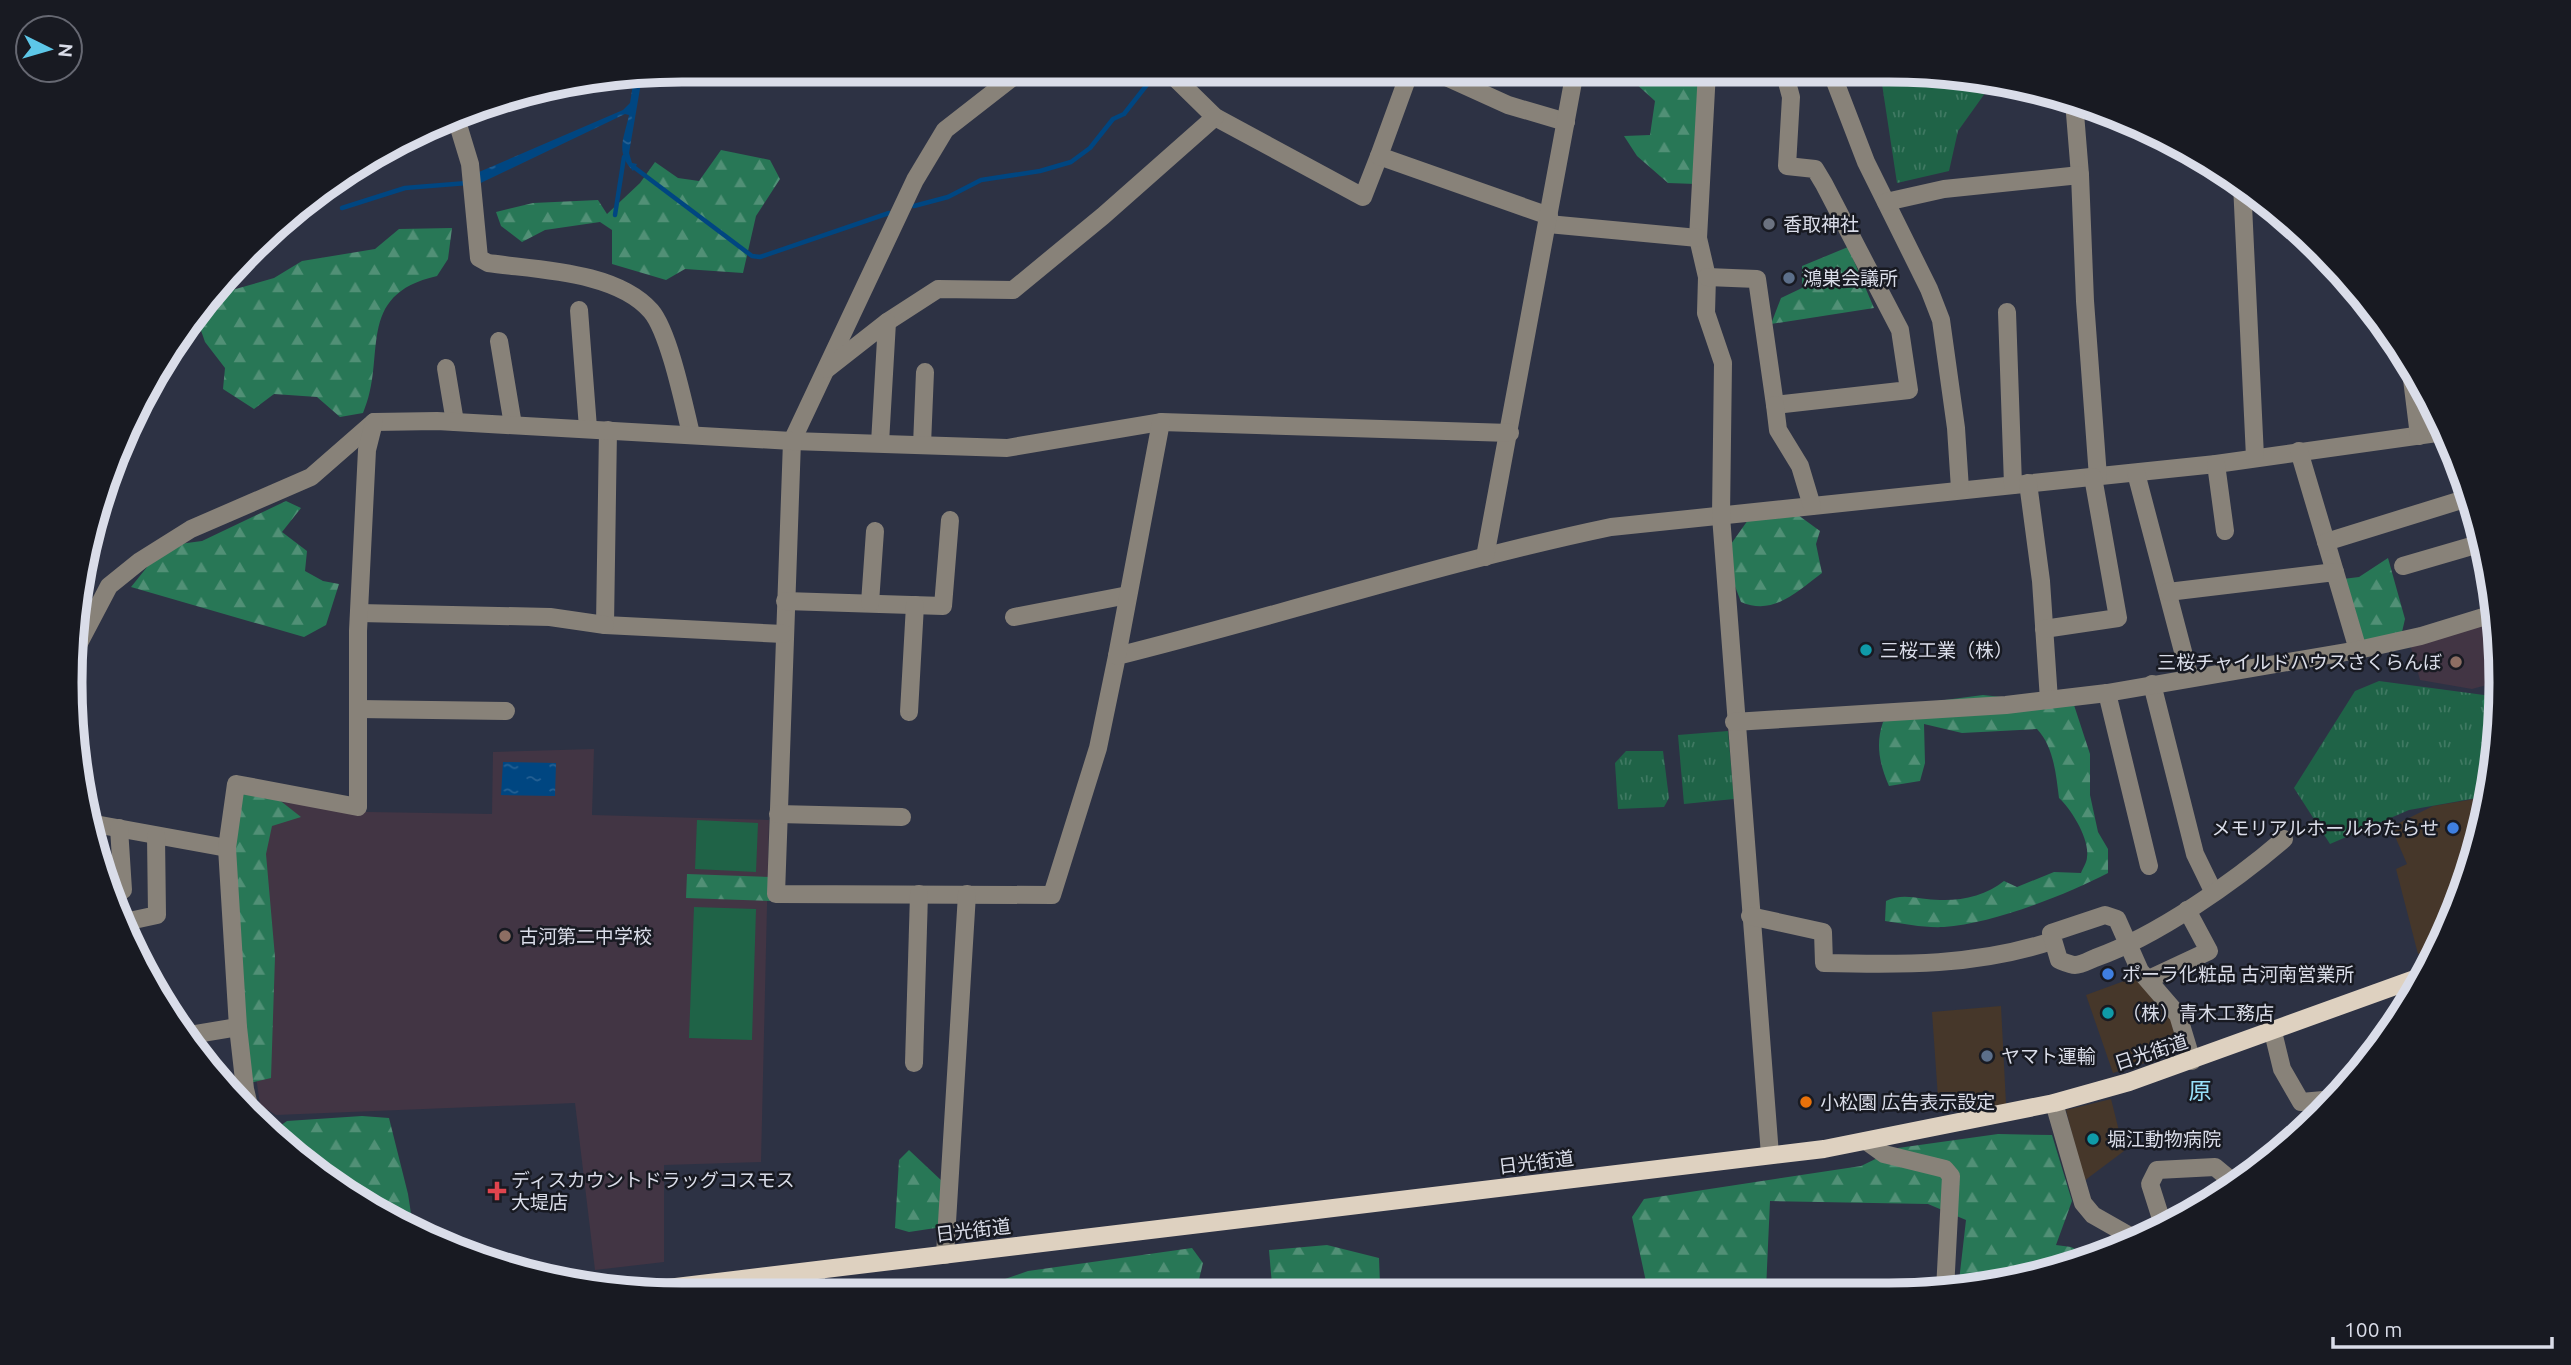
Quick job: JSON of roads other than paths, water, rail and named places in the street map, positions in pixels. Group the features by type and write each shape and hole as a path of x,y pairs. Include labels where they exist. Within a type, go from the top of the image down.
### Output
{"main road":[{"name":"日光街道","path":"712,1283 1867,1141 2054,1103 2192,1061 2409,981"}],"street":[{"path":"1007,82 945,130 915,180 792,441 776,894 1052,895 1098,748 1161,422"},
{"path":"1179,82 1214,117 1363,197 1406,82"},
{"path":"1457,82 1508,105 1566,122"},
{"path":"1485,557 1573,82"},
{"path":"1706,82 1698,238 1707,277 1706,313 1723,363 1720,516 1734,722 1770,1155"},
{"path":"1775,405 1909,390 1900,330 1824,184 1815,169 1787,166 1791,97 1787,82"},
{"path":"1834,82 1867,162 1929,289 1941,320 1956,428 1960,489"},
{"path":"2044,629 2119,618 2096,477 2075,112"},
{"path":"824,371 887,322 938,289 1013,290 1103,216 1214,117"},
{"path":"458,126 470,164 479,258 488,263 585,277 630,293 653,312 678,375 691,434"},
{"path":"1379,156 1548,220 1698,238"},
{"path":"1886,202 1944,189 2080,174"},
{"path":"2243,198 2255,457"},
{"path":"1707,277 1757,279 1778,430 1800,466 1812,506"},
{"path":"579,310 588,428"},
{"path":"2007,312 2020,484 2044,629 2049,701"},
{"path":"880,443 887,322"},
{"path":"499,341 513,425"},
{"path":"446,368 456,422"},
{"path":"922,445 925,372"},
{"path":"2414,392 2419,436"},
{"path":"85,632 109,586 140,561 191,530 311,477 374,422 456,422 792,441 1007,448 1161,422 1510,433"},
{"path":"246,1094 238,1027 227,848 236,784 358,807 359,613 367,450 374,422"},
{"path":"604,625 608,430"},
{"path":"1117,656 1214,633 1485,557 1611,527 2216,464 2434,434"},
{"path":"2299,451 2358,650"},
{"path":"2216,464 2225,531"},
{"path":"2136,473 2190,678"},
{"path":"2326,542 2460,500"},
{"path":"785,601 943,606 950,520"},
{"path":"870,604 875,531"},
{"path":"2403,566 2472,546"},
{"path":"2168,592 2335,572"},
{"path":"1014,617 1128,595"},
{"path":"909,712 915,605"},
{"path":"359,613 550,617 604,625 784,634"},
{"path":"1734,722 2049,701 2358,650 2421,636 2485,616"},
{"path":"2152,684 2195,854 2213,891"},
{"path":"2107,692 2149,866"},
{"path":"358,709 506,711"},
{"path":"778,814 902,817"},
{"path":"100,825 227,848"},
{"path":"118,828 123,890"},
{"path":"132,920 157,915 156,836"},
{"path":"2192,1061 2178,1016 2140,971 2129,944 2117,919 2105,915 2051,933 2059,960 2075,965 2129,944 2248,870 2284,839"},
{"path":"914,1063 919,894"},
{"path":"945,1255 967,894"},
{"path":"2149,979 2210,951 2187,910"},
{"path":"1750,916 1822,932 1824,963 1926,965 2010,955 2052,941"},
{"path":"196,1034 238,1027"},
{"path":"2273,1032 2282,1069 2301,1102 2319,1101"},
{"path":"2054,1103 2083,1203 2093,1215 2126,1234"},
{"path":"1867,1141 1884,1154 1945,1169 1951,1176 1946,1280"},
{"path":"2161,1217 2150,1184 2157,1170 2215,1167 2227,1178"},
{"path":"815,1283 817,1271"}],"water":[{"path":"641,84 629,153 632,163 637,164 633,171 624,158 622,145 629,115 625,114 468,189 465,178 623,110 630,103 633,85"},
{"path":"503,762 556,763 555,796 501,795"}],"waterway":[{"path":"914,206 948,197 981,180 1040,171 1071,162 1090,148 1113,119 1124,114 1149,82"},
{"path":"615,215 624,157"},
{"path":"631,165 752,256 760,257 889,213"},
{"path":"342,208 405,188 467,183"}],"place":[{"name":"香取神社","path":"1769,224"},
{"name":"鴻巣会議所","path":"1789,278"},
{"name":"三桜工業（株）","path":"1866,650"},
{"name":"三桜チャイルドハウスさくらんぼ","path":"2456,662"},
{"name":"メモリアルホールわたらせ","path":"2453,828"},
{"name":"古河第二中学校","path":"505,936"},
{"name":"ポーラ化粧品 古河南営業所","path":"2108,974"},
{"name":"（株）青木工務店","path":"2108,1013"},
{"name":"ヤマト運輸","path":"1987,1056"},
{"name":"小松園 広告表示設定","path":"1806,1102"},
{"name":"堀江動物病院","path":"2093,1139"},
{"name":"ディスカウントドラッグコスモス 大堤店","path":"497,1191"}],"district":[{"name":"原","path":"2200,1091"}]}
